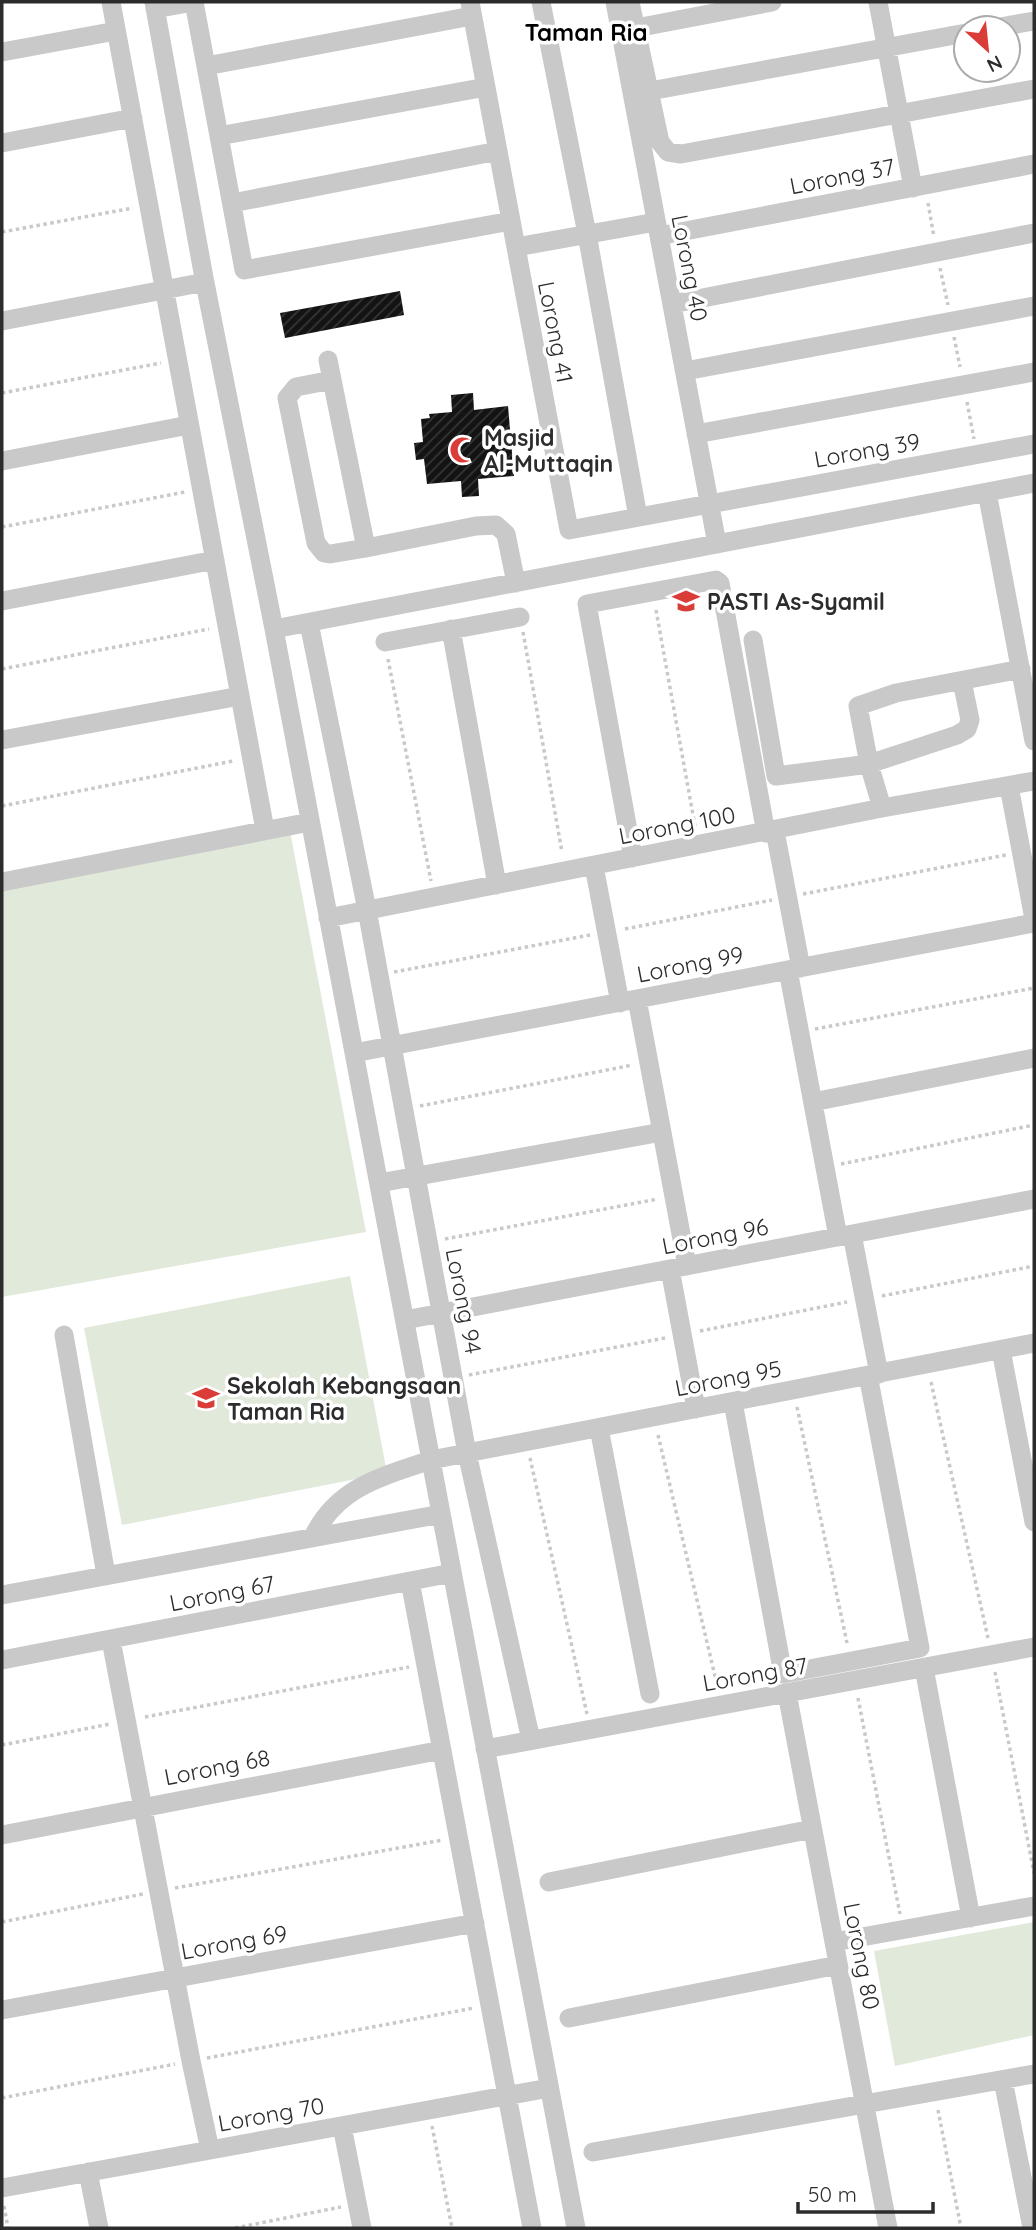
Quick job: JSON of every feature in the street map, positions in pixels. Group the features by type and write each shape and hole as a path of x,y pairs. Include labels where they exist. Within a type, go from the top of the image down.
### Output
{"street":[{"path":"111,2 265,830"},
{"path":"511,221 244,270 193,2 155,6 205,282 274,629 576,2228"},
{"path":"541,2 587,234 638,517"},
{"name":"Lorong 40","path":"615,2 717,544"},
{"path":"629,2 660,142 668,152 681,154 1034,89"},
{"path":"636,28 772,2"},
{"path":"878,2 913,188"},
{"path":"206,66 471,9"},
{"name":"Lorong 41","path":"471,9 569,530 709,503"},
{"path":"2,52 116,31"},
{"path":"650,91 952,36"},
{"path":"219,136 486,87"},
{"path":"2,144 132,118"},
{"path":"232,203 498,151"},
{"name":"Lorong 37","path":"516,247 587,234 658,229 913,188 1034,164"},
{"path":"672,304 1034,233"},
{"path":"2,321 205,282"},
{"path":"685,371 1034,306"},
{"path":"328,360 366,548"},
{"path":"696,434 1034,372"},
{"path":"332,380 296,387 286,398 316,544 324,553 366,548 476,526 496,525 506,534 516,583"},
{"path":"2,461 190,425"},
{"name":"Lorong 39","path":"709,503 1034,444"},
{"path":"274,629 1033,483"},
{"path":"987,492 1034,741"},
{"path":"2,601 215,560"},
{"path":"633,858 587,604 716,580 724,593 786,897 799,1032 825,1167 865,1299 874,1375 919,1648 785,1684"},
{"path":"385,642 520,617"},
{"name":"Lorong 94","path":"309,623 367,910 467,1453 531,1740"},
{"path":"451,629 497,885"},
{"path":"753,640 776,776 869,764 957,735 967,729 970,720 962,681"},
{"path":"882,808 869,764 858,706 896,693 1021,669"},
{"path":"2,740 240,696"},
{"name":"Lorong 100","path":"328,918 882,808 1034,781"},
{"path":"1009,786 1034,921"},
{"path":"2,882 310,822"},
{"path":"594,866 606,932 649,1062 674,1196 683,1334 696,1409"},
{"name":"Lorong 99","path":"354,1053 1034,921"},
{"path":"813,1101 1034,1058"},
{"path":"379,1184 662,1132"},
{"name":"Lorong 96","path":"405,1320 1034,1199"},
{"path":"64,1335 106,1575"},
{"name":"Lorong 95","path":"313,1537 333,1505 351,1491 372,1480 431,1460 1034,1343"},
{"path":"1001,1350 1034,1522"},
{"name":"Lorong 80","path":"733,1402 888,2228"},
{"path":"599,1428 650,1693"},
{"path":"2,1595 441,1514"},
{"name":"Lorong 67","path":"2,1660 452,1573"},
{"path":"410,1581 532,2228"},
{"path":"111,1640 141,1807 210,2150"},
{"name":"Lorong 87","path":"485,1749 722,1705 785,1684 924,1668 1034,1647"},
{"path":"924,1668 971,1918"},
{"name":"Lorong 68","path":"2,1835 442,1750"},
{"path":"549,1882 813,1829"},
{"path":"834,1942 1034,1906"},
{"name":"Lorong 69","path":"2,2010 475,1923"},
{"path":"569,2018 838,1965"},
{"path":"593,2152 1034,2074"},
{"path":"1003,2080 1032,2228"},
{"name":"Lorong 70","path":"2,2188 550,2088"},
{"path":"342,2126 362,2228"},
{"path":"88,2172 99,2228"}],"path":[{"path":"2,232 149,205"},
{"path":"2,393 177,360"},
{"path":"2,527 201,489"},
{"path":"653,592 699,846"},
{"path":"520,617 566,872"},
{"path":"2,669 227,625"},
{"path":"385,642 434,897"},
{"path":"2,806 251,758"},
{"path":"379,975 1021,852"},
{"path":"799,1032 1034,988"},
{"path":"404,1109 649,1062"},
{"path":"825,1167 1034,1125"},
{"path":"428,1242 674,1196"},
{"path":"454,1378 1034,1266"},
{"path":"927,1364 992,1655 1034,1873"},
{"path":"654,1417 722,1705"},
{"path":"526,1442 590,1729"},
{"path":"2,1745 426,1663"},
{"path":"2,1922 158,1891 458,1838"},
{"path":"2,2098 490,2005"},
{"path":"935,2092 961,2228"},
{"path":"429,2110 452,2228"},
{"path":"2,2195 8,2228"},
{"path":"235,2228 357,2204"}],"green space":[{"path":"290,831 366,1232 2,1297 2,891"},
{"path":"350,1276 387,1473 122,1525 84,1328"},
{"path":"1034,1922 1034,2035 895,2066 874,1951"}],"building":[{"path":"400,291 404,315 285,338 280,313"},
{"name":"Masjid Al-Muttaqin","path":"473,393 474,410 508,406 514,476 478,479 479,496 462,497 461,481 427,484 424,459 416,460 414,443 423,442 421,419 430,418 429,414 452,412 451,395"}],"place":[{"name":"Masjid Al-Muttaqin","path":"463,450"},
{"name":"PASTI As-Syamil","path":"686,601"},
{"name":"Sekolah Kebangsaan Taman Ria","path":"206,1398"}],"district":[{"name":"Taman Ria","path":"586,32"}]}
